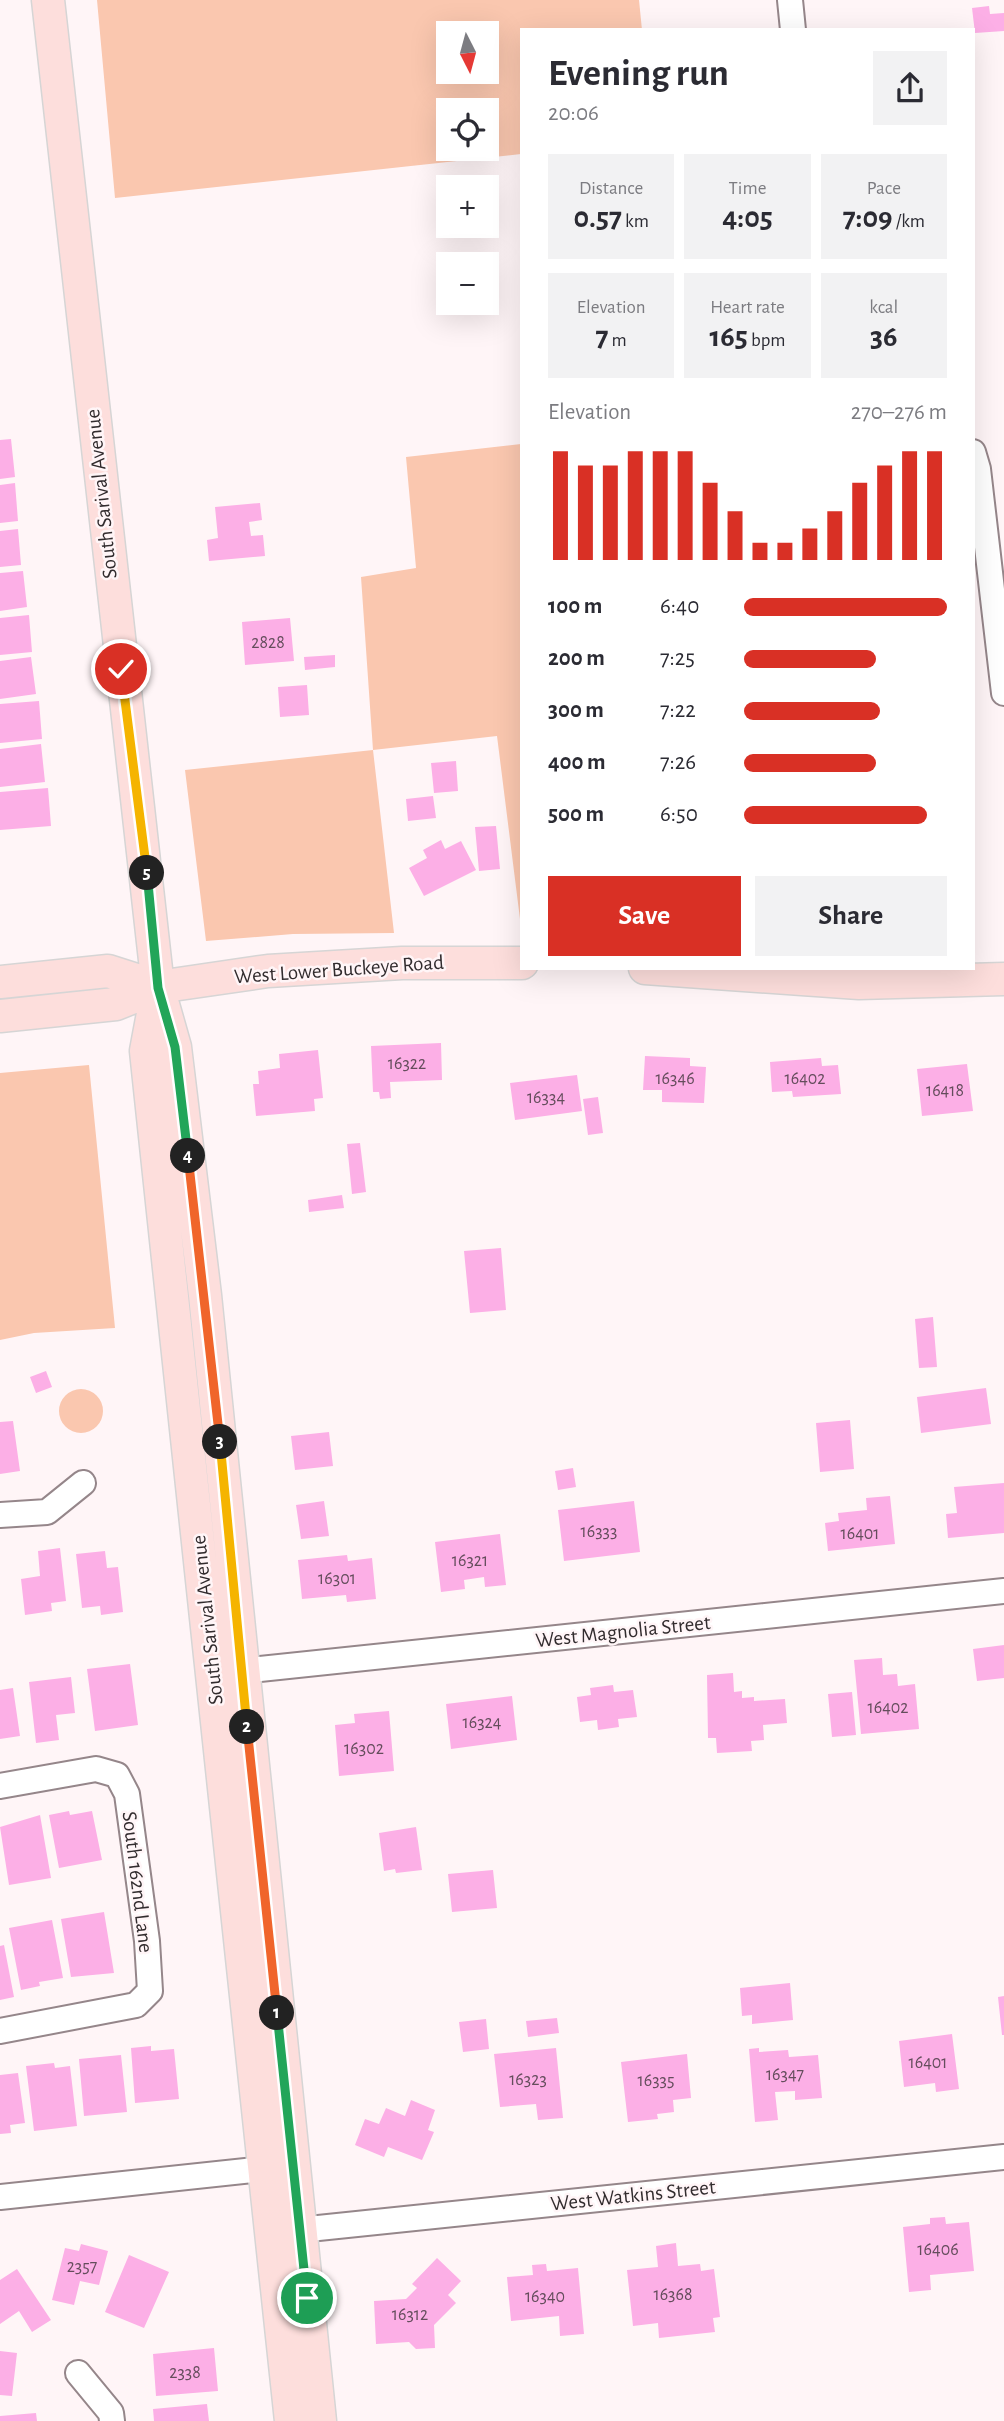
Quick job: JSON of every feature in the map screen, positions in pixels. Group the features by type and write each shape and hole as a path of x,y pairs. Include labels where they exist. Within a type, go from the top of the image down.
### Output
{"main road":[{"name":"South Sarival Avenue","path":"48,0 158,988 175,1047 205,1295 227,1673 263,2169 291,2421"},
{"name":"West Lower Buckeye Road","path":"0,1016 116,1004 158,988 268,971 402,963 520,962"},
{"path":"674,970 859,983 1004,979"},
{"path":"0,982 108,971 158,988"},
{"name":"South Sarival Avenue","path":"227,1673 290,2148 320,2421"}],"street":[{"path":"790,0 793,28"},
{"path":"975,459 1004,693"},
{"path":"0,1515 47,1512 83,1483"},
{"name":"West Magnolia Street","path":"227,1673 1004,1591"},
{"name":"South 162nd Lane","path":"0,1786 96,1769 117,1775 127,1794 147,1941 150,1991 136,2006 0,2031"},
{"path":"0,2197 263,2169 274,2167 285,2160 290,2148"},
{"name":"West Watkins Street","path":"299,2230 1004,2157"},
{"path":"273,2256 281,2244 299,2230"},
{"path":"78,2373 111,2413 112,2421"}],"shaded area":[{"path":"97,0 639,0 642,28 520,28 520,154 499,156 499,98 436,98 436,161 456,161 115,198"},
{"path":"520,444 520,919 497,736 373,750 361,577 416,568 406,457"},
{"path":"373,750 394,933 293,934 206,941 185,770"},
{"path":"89,1065 115,1328 34,1333 0,1340 0,1073"},
{"path":"81,1389 90,1390 97,1395 102,1402 102,1420 97,1427 90,1432 81,1433 72,1432 65,1427 60,1420 59,1411 60,1402 65,1395 72,1390"}],"building":[{"path":"989,6 990,14 1004,13 1004,31 975,33 972,8"},
{"path":"11,439 15,477 0,479 0,440"},
{"path":"15,483 18,521 0,523 0,485"},
{"path":"260,503 262,520 249,522 251,536 263,535 265,556 209,561 207,540 218,538 215,507"},
{"path":"18,529 21,565 0,567 0,531"},
{"path":"23,571 27,607 0,611 0,573"},
{"path":"29,615 32,652 0,655 0,618"},
{"path":"290,618 294,661 245,665 242,622"},
{"path":"335,655 335,667 305,670 304,657"},
{"path":"31,657 36,694 0,699 0,661"},
{"path":"307,685 309,715 280,717 278,687"},
{"path":"39,701 42,739 0,743 0,704"},
{"path":"41,744 45,782 0,787 0,749"},
{"path":"456,761 458,791 434,793 431,763"},
{"path":"48,788 51,826 0,830 0,792"},
{"path":"433,796 436,818 408,821 406,799"},
{"path":"496,826 500,869 479,871 475,827"},
{"path":"441,840 445,849 461,841 476,870 424,896 409,868 427,858 423,850"},
{"path":"441,1043 442,1080 390,1082 391,1098 380,1099 379,1092 373,1092 371,1046"},
{"path":"318,1050 323,1098 314,1099 315,1111 256,1116 253,1084 259,1084 258,1071 280,1068 279,1054"},
{"path":"645,1056 690,1058 690,1066 706,1067 704,1103 662,1102 662,1090 643,1090"},
{"path":"821,1058 822,1066 838,1065 841,1094 793,1097 792,1091 772,1092 770,1062"},
{"path":"967,1064 973,1111 922,1116 917,1069"},
{"path":"577,1075 582,1111 515,1120 510,1083"},
{"path":"598,1097 603,1133 588,1135 583,1099"},
{"path":"360,1143 366,1192 352,1194 347,1144"},
{"path":"342,1195 344,1208 309,1212 308,1200"},
{"path":"501,1248 506,1310 470,1313 464,1251"},
{"path":"933,1317 937,1367 919,1368 915,1319"},
{"path":"46,1371 52,1387 36,1393 30,1377"},
{"path":"986,1388 991,1424 921,1433 917,1397"},
{"path":"850,1420 854,1469 820,1472 816,1423"},
{"path":"13,1421 20,1471 0,1474 0,1422"},
{"path":"329,1432 333,1466 295,1470 291,1436"},
{"path":"573,1468 576,1487 558,1490 555,1471"},
{"path":"1004,1483 1004,1533 948,1538 946,1514 957,1513 954,1487"},
{"path":"890,1496 895,1544 828,1551 825,1523 839,1521 838,1513 867,1510 866,1498"},
{"path":"324,1501 329,1536 301,1539 296,1505"},
{"path":"634,1501 640,1552 564,1561 558,1510"},
{"path":"500,1534 506,1585 485,1587 484,1577 464,1580 465,1589 441,1592 435,1542"},
{"path":"60,1548 66,1601 51,1603 52,1611 25,1615 21,1579 40,1576 38,1551"},
{"path":"105,1551 107,1568 118,1567 123,1612 101,1615 100,1606 82,1608 76,1554"},
{"path":"347,1555 348,1561 372,1558 376,1599 347,1602 346,1595 302,1599 298,1560"},
{"path":"1004,1645 1004,1678 977,1681 973,1649"},
{"path":"882,1658 883,1675 897,1674 898,1686 915,1684 919,1729 861,1734 854,1660"},
{"path":"130,1664 138,1725 95,1731 87,1669"},
{"path":"733,1673 734,1692 742,1691 742,1698 754,1697 754,1701 785,1699 787,1723 763,1725 764,1740 751,1741 752,1751 717,1753 716,1738 708,1738 707,1675"},
{"path":"71,1677 75,1713 56,1715 59,1740 36,1743 29,1682"},
{"path":"613,1685 614,1692 633,1690 637,1717 618,1719 619,1727 598,1730 597,1720 580,1722 577,1697 591,1695 590,1688"},
{"path":"13,1688 20,1736 0,1739 0,1690"},
{"path":"852,1692 856,1735 832,1737 828,1694"},
{"path":"512,1696 517,1740 451,1749 446,1704"},
{"path":"389,1711 394,1771 339,1776 335,1725 355,1723 354,1714"},
{"path":"69,1811 70,1815 92,1811 102,1860 59,1868 49,1815"},
{"path":"40,1815 51,1878 9,1885 0,1827"},
{"path":"416,1827 422,1870 396,1873 395,1869 384,1871 379,1833"},
{"path":"493,1870 497,1908 452,1912 448,1874"},
{"path":"104,1912 114,1973 71,1977 61,1919"},
{"path":"52,1920 63,1978 39,1982 40,1986 21,1990 9,1928"},
{"path":"4,1945 14,1997 0,2000 0,1946"},
{"path":"790,1983 793,2020 752,2024 752,2015 742,2016 740,1988"},
{"path":"1004,1996 1004,2035 1002,2035 998,1997"},
{"path":"557,2018 559,2033 528,2037 526,2021"},
{"path":"486,2019 489,2049 463,2052 459,2022"},
{"path":"952,2034 959,2089 936,2092 935,2083 904,2087 899,2041"},
{"path":"151,2046 151,2051 174,2049 179,2099 135,2103 131,2048"},
{"path":"556,2048 563,2118 538,2120 536,2104 500,2107 494,2054"},
{"path":"759,2048 759,2052 788,2050 789,2057 818,2055 822,2098 795,2100 795,2091 775,2092 778,2120 755,2122 749,2049"},
{"path":"687,2054 691,2098 673,2100 674,2112 657,2114 658,2119 628,2122 621,2062"},
{"path":"121,2055 127,2112 84,2116 79,2059"},
{"path":"54,2063 55,2068 70,2066 77,2126 34,2131 26,2066"},
{"path":"18,2073 25,2123 10,2125 11,2133 0,2134 0,2075"},
{"path":"411,2100 435,2110 428,2130 434,2132 422,2160 388,2147 384,2157 355,2145 365,2119 379,2124 386,2108 405,2116"},
{"path":"945,2217 946,2224 969,2222 974,2271 930,2275 931,2290 909,2292 903,2227 930,2224 930,2218"},
{"path":"676,2243 678,2266 700,2264 701,2271 714,2269 720,2317 713,2318 715,2332 659,2338 658,2323 633,2326 627,2270 658,2267 656,2246"},
{"path":"81,2244 108,2251 99,2285 80,2281 74,2305 52,2300 65,2248 79,2251"},
{"path":"129,2255 169,2272 144,2328 105,2312"},
{"path":"437,2258 461,2281 448,2295 456,2303 434,2325 435,2348 416,2349 409,2342 376,2344 374,2301 406,2299 417,2288 412,2284"},
{"path":"546,2264 547,2271 578,2268 584,2334 560,2336 559,2316 511,2321 507,2277 533,2275 532,2265"},
{"path":"17,2269 51,2320 32,2332 19,2311 0,2324 0,2280"},
{"path":"214,2348 218,2391 156,2396 153,2354"},
{"path":"0,2351 17,2353 12,2396 0,2395"},
{"path":"207,2404 209,2421 154,2421 153,2409"},
{"path":"36,2413 37,2421 0,2421 0,2416"}],"route":[{"path":"121,669 158,988 175,1047 205,1295 241,1671 307,2298"}]}
